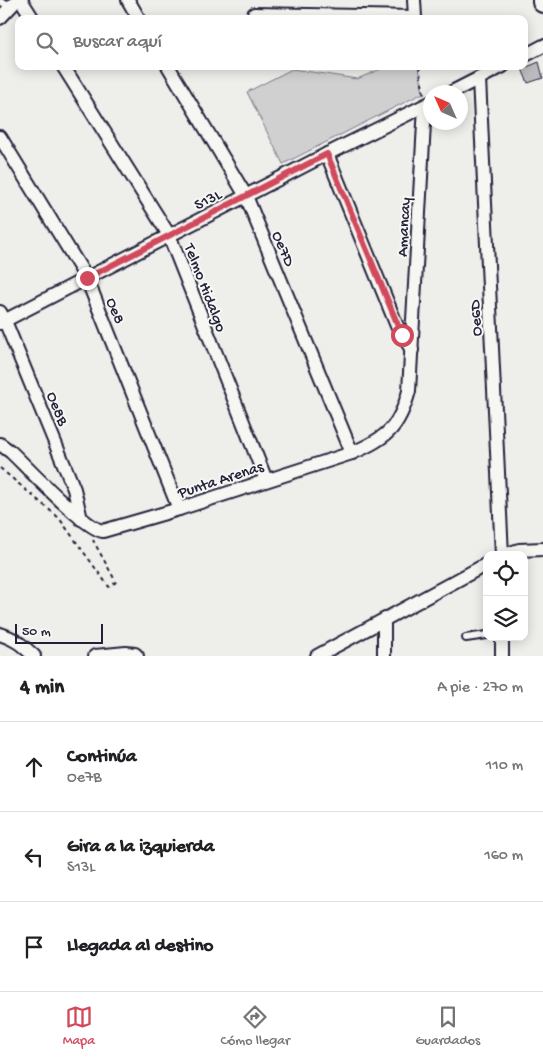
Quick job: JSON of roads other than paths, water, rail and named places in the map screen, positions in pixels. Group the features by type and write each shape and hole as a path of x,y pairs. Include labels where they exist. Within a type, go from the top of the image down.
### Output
{"street":[{"path":"128,0 137,15"},
{"path":"414,0 415,15"},
{"path":"0,18 12,2 27,15"},
{"path":"254,14 308,15"},
{"path":"528,54 543,46"},
{"name":"Telmo Hidalgo","path":"65,70 169,235 266,480"},
{"name":"Oe7D","path":"170,70 246,196 352,453"},
{"path":"467,85 496,70"},
{"name":"Oe6D","path":"479,79 503,551"},
{"name":"S13L","path":"2,319 87,278 327,154 423,107"},
{"name":"Amancay","path":"412,350 426,130"},
{"name":"Oe8","path":"0,137 87,278 178,509"},
{"path":"327,154 397,326 412,350"},
{"name":"Oe8B","path":"2,319 74,489 81,519"},
{"name":"Punta Arenas","path":"0,444 11,452 81,519 97,530 102,531 178,509 352,453 373,444 390,432 404,412 409,391 412,350"},
{"path":"516,551 543,549"},
{"path":"317,656 483,566"},
{"path":"384,620 384,656"},
{"path":"0,634 16,640 34,656"},
{"path":"502,641 502,656"},
{"path":"95,656 126,653 137,656"}],"lane":[{"path":"466,638 483,636"}]}
